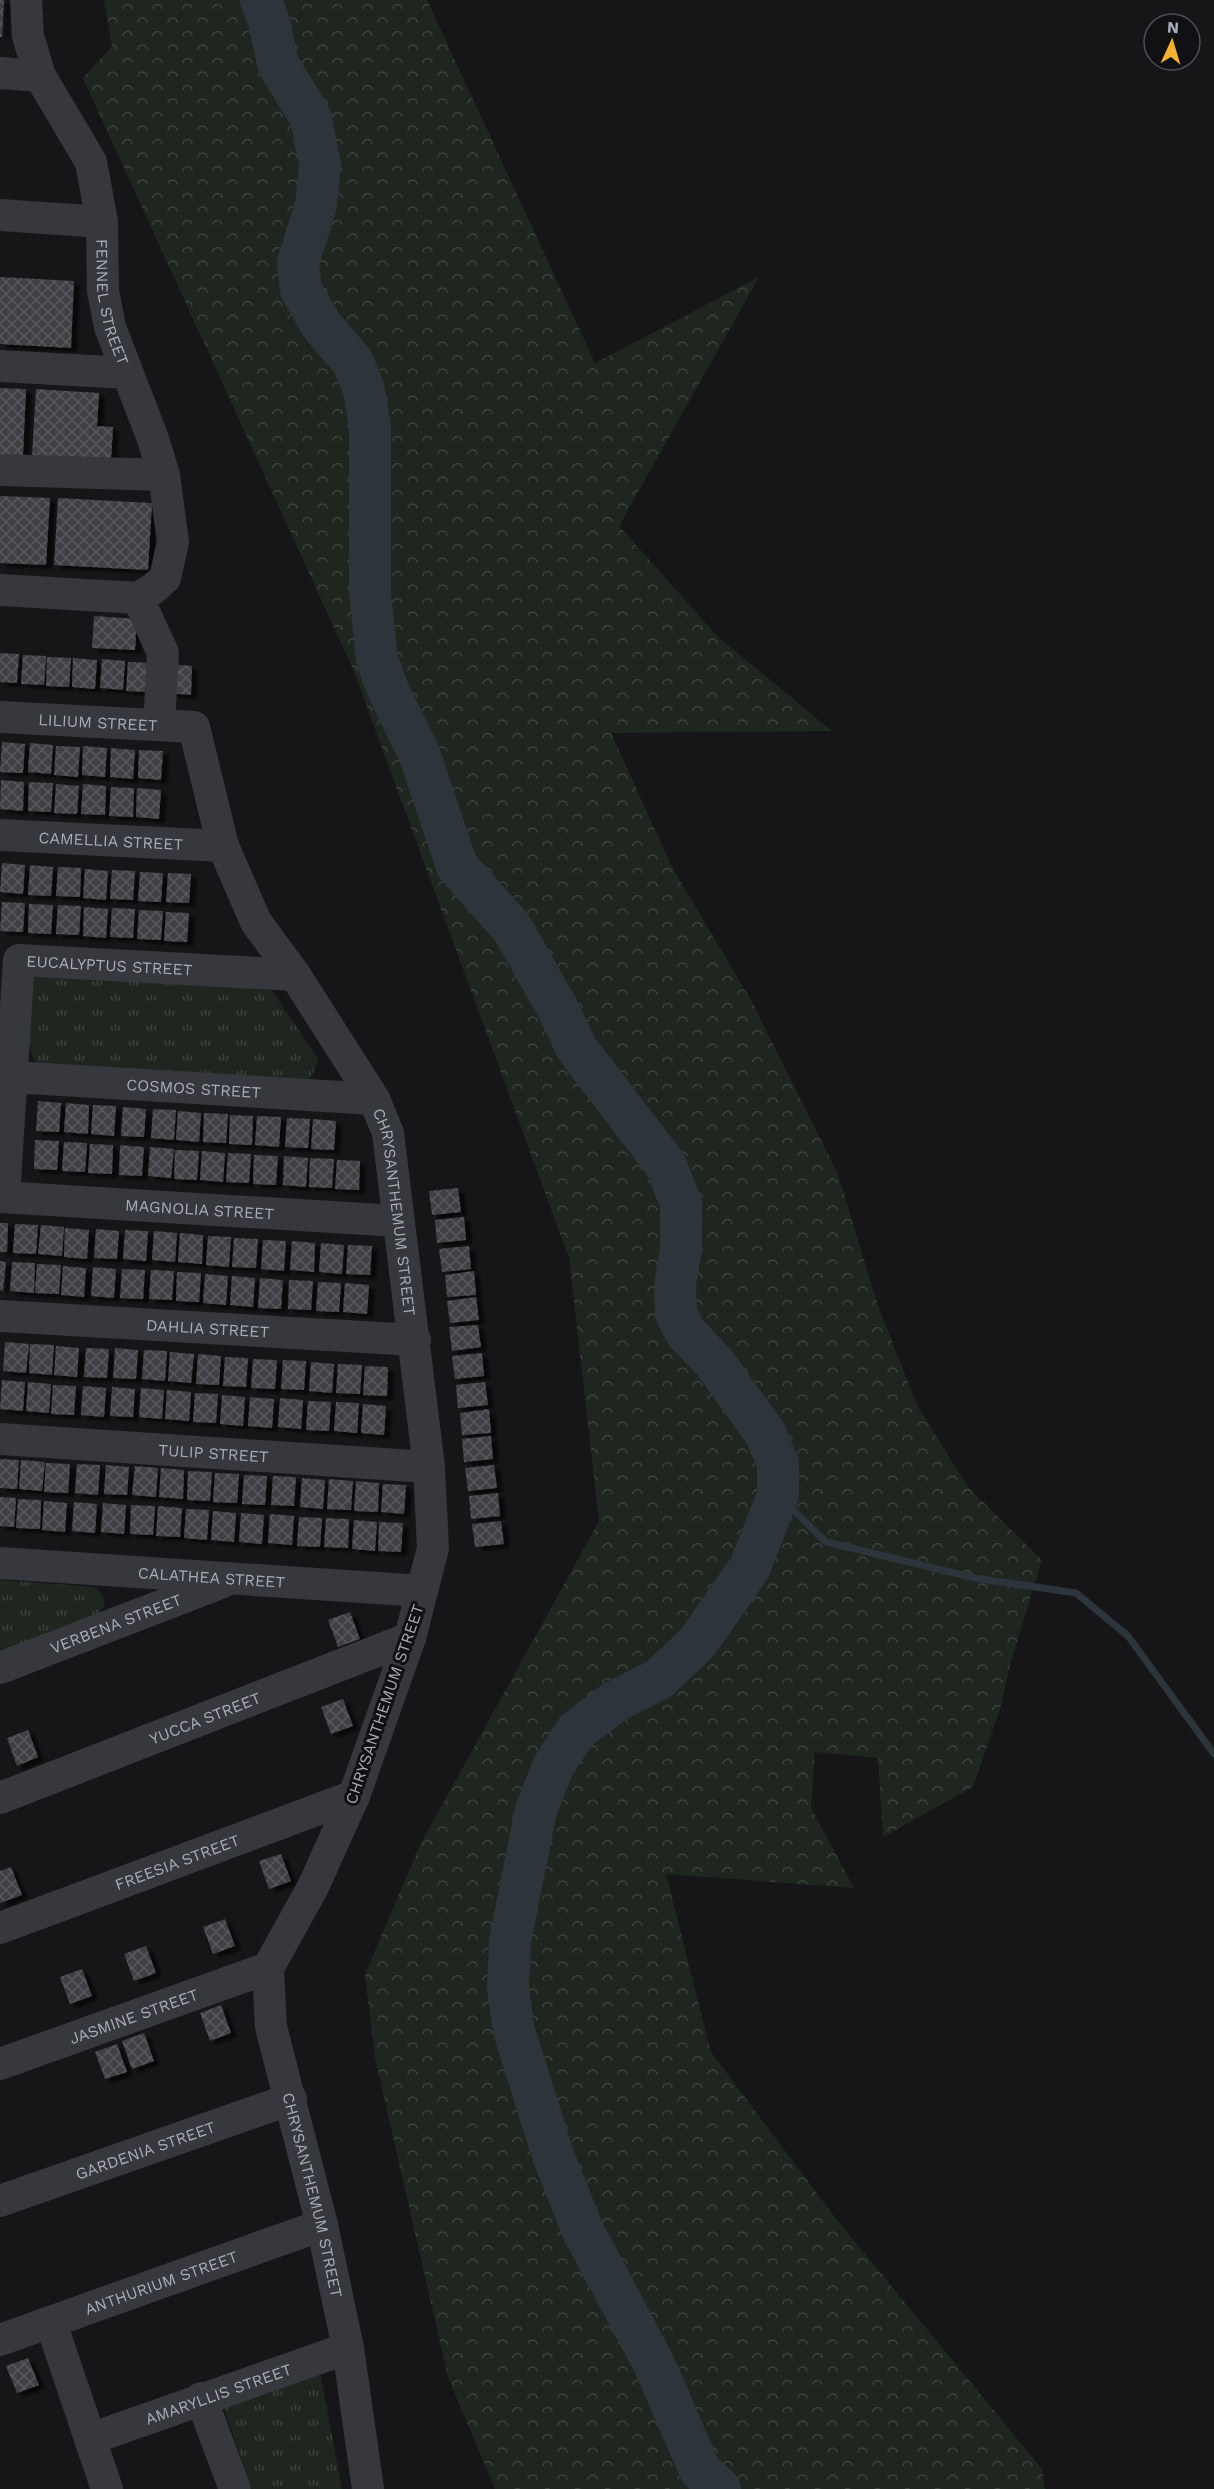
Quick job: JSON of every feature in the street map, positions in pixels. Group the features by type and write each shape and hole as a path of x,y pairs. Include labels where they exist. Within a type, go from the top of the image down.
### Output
{"street":[{"name":"FENNEL STREET","path":"26,0 28,36 39,76 91,162 102,222 103,291 110,327 153,439 164,475 173,542 165,578 138,598"},
{"path":"0,73 39,76"},
{"path":"0,215 102,222"},
{"path":"0,366 127,373"},
{"path":"0,471 164,475"},
{"path":"0,590 138,598 163,653 159,725"},
{"name":"LILIUM STREET","path":"0,717 194,727"},
{"name":"CHRYSANTHEMUM STREET","path":"194,727 223,846 256,922 295,975 374,1099 388,1133 429,1467 433,1548 410,1638 354,1796 313,1887 268,1968 271,2027 322,2224 348,2348 368,2489"},
{"name":"CAMELLIA STREET","path":"0,835 223,846"},
{"name":"EUCALYPTUS STREET","path":"2,1197 19,960 295,975"},
{"name":"COSMOS STREET","path":"12,1077 374,1099"},
{"name":"MAGNOLIA STREET","path":"2,1197 398,1221"},
{"name":"DAHLIA STREET","path":"0,1316 415,1340"},
{"name":"TULIP STREET","path":"0,1439 429,1467"},
{"name":"CALATHEA STREET","path":"0,1563 422,1592"},
{"name":"VERBENA STREET","path":"0,1668 231,1579"},
{"name":"YUCCA STREET","path":"0,1798 410,1638"},
{"name":"FREESIA STREET","path":"0,1928 354,1796"},
{"name":"JASMINE STREET","path":"0,2064 268,1968"},
{"name":"GARDENIA STREET","path":"0,2201 291,2099"},
{"name":"ANTHURIUM STREET","path":"0,2340 322,2224"},
{"path":"51,2323 107,2489"},
{"name":"AMARYLLIS STREET","path":"90,2439 348,2348"},
{"path":"201,2398 235,2489"}],"green space":[{"path":"104,0 427,0 595,363 759,277 619,526 718,637 832,731 611,733 672,867 752,1002 838,1174 878,1306 917,1405 968,1487 1042,1560 1011,1661 1000,1709 973,1787 883,1837 878,1758 815,1752 811,1808 854,1888 666,1874 711,2052 837,2220 1042,2469 1045,2489 495,2489 448,2377 375,2058 365,1974 420,1845 599,1521 569,1258 353,669 83,78 112,46"},
{"path":"40,971 268,985 318,1058 316,1067 311,1076 301,1082 38,1065 30,1048 29,1027 32,986 34,977"},
{"path":"0,1580 94,1587 102,1594 105,1604 98,1615 0,1652"},
{"path":"319,2367 342,2489 252,2489 221,2400"}],"building":[{"path":"0,0 4,0 2,37 0,37"},
{"path":"0,277 74,281 71,348 0,344"},
{"path":"0,388 26,389 23,456 0,455"},
{"path":"36,389 99,393 97,426 113,427 111,461 32,456"},
{"path":"0,496 50,498 46,565 0,563"},
{"path":"58,498 152,503 148,570 54,565"},
{"path":"94,616 137,619 135,650 92,648"},
{"path":"0,653 19,654 17,683 0,682"},
{"path":"23,655 46,656 44,685 21,684"},
{"path":"47,657 71,658 69,687 46,686"},
{"path":"73,658 97,660 95,689 72,687"},
{"path":"102,659 125,661 123,690 100,688"},
{"path":"128,662 151,663 150,692 126,691"},
{"path":"169,664 192,666 191,695 167,693"},
{"path":"2,742 25,744 23,773 0,772"},
{"path":"30,743 53,745 51,774 28,772"},
{"path":"56,746 80,747 78,777 54,775"},
{"path":"83,746 107,748 105,777 82,775"},
{"path":"111,748 135,750 133,779 110,777"},
{"path":"139,750 163,751 161,780 138,778"},
{"path":"1,780 24,782 23,811 0,809"},
{"path":"29,782 53,783 51,812 28,811"},
{"path":"56,784 79,786 77,814 54,813"},
{"path":"83,784 106,786 105,815 81,814"},
{"path":"111,787 134,788 133,817 109,816"},
{"path":"137,788 161,790 159,819 136,817"},
{"path":"2,863 25,865 23,894 0,892"},
{"path":"30,865 53,867 51,896 28,895"},
{"path":"58,867 81,868 80,897 56,896"},
{"path":"85,869 108,871 106,900 83,898"},
{"path":"112,870 135,871 133,900 110,899"},
{"path":"140,872 163,873 161,902 138,901"},
{"path":"168,873 191,874 189,903 166,902"},
{"path":"2,902 25,903 23,932 0,931"},
{"path":"29,904 53,905 51,934 28,933"},
{"path":"58,905 81,906 79,935 56,934"},
{"path":"84,907 108,909 106,938 83,936"},
{"path":"112,908 135,909 133,938 110,937"},
{"path":"139,910 163,911 161,940 137,939"},
{"path":"166,912 189,913 187,942 164,941"},
{"path":"38,1101 61,1103 59,1132 36,1131"},
{"path":"66,1103 89,1105 88,1134 64,1132"},
{"path":"93,1105 116,1106 114,1136 91,1134"},
{"path":"123,1107 146,1109 144,1137 121,1136"},
{"path":"153,1109 176,1110 174,1140 151,1138"},
{"path":"178,1111 201,1113 199,1142 176,1140"},
{"path":"204,1113 228,1114 226,1143 203,1142"},
{"path":"230,1115 253,1116 252,1145 229,1144"},
{"path":"257,1116 281,1117 279,1147 255,1145"},
{"path":"287,1118 310,1119 308,1148 285,1147"},
{"path":"313,1119 336,1121 334,1150 311,1149"},
{"path":"35,1140 59,1141 57,1170 34,1169"},
{"path":"64,1142 87,1143 85,1172 62,1171"},
{"path":"90,1144 113,1145 112,1174 88,1173"},
{"path":"120,1145 144,1147 142,1176 119,1175"},
{"path":"150,1147 174,1149 171,1178 148,1176"},
{"path":"175,1150 199,1151 197,1180 174,1179"},
{"path":"202,1151 225,1153 223,1182 200,1180"},
{"path":"228,1153 251,1154 249,1183 226,1182"},
{"path":"254,1155 278,1156 276,1185 253,1184"},
{"path":"284,1156 308,1158 306,1187 283,1185"},
{"path":"310,1158 334,1159 332,1188 309,1187"},
{"path":"337,1160 360,1161 359,1190 335,1189"},
{"path":"458,1188 461,1212 432,1215 429,1191"},
{"path":"464,1217 466,1240 437,1243 435,1220"},
{"path":"0,1223 8,1223 7,1252 0,1252"},
{"path":"15,1224 38,1225 36,1254 13,1253"},
{"path":"41,1225 64,1227 62,1256 38,1254"},
{"path":"65,1228 89,1230 87,1259 64,1257"},
{"path":"96,1229 119,1231 117,1259 94,1258"},
{"path":"125,1230 148,1231 146,1261 123,1259"},
{"path":"154,1231 177,1233 175,1262 152,1260"},
{"path":"180,1233 203,1235 202,1264 178,1262"},
{"path":"208,1236 231,1237 229,1267 206,1265"},
{"path":"234,1238 258,1239 256,1268 232,1267"},
{"path":"263,1240 286,1241 284,1271 261,1269"},
{"path":"292,1241 315,1243 314,1272 290,1270"},
{"path":"321,1243 344,1245 342,1274 319,1272"},
{"path":"348,1245 372,1246 370,1275 346,1274"},
{"path":"469,1246 471,1269 442,1272 439,1249"},
{"path":"0,1261 6,1262 3,1291 0,1290"},
{"path":"12,1262 35,1263 34,1293 10,1291"},
{"path":"37,1264 61,1265 59,1294 35,1293"},
{"path":"63,1266 86,1268 84,1297 61,1295"},
{"path":"93,1267 116,1269 114,1298 91,1296"},
{"path":"122,1269 145,1270 143,1299 120,1298"},
{"path":"151,1270 174,1271 172,1300 149,1299"},
{"path":"474,1271 476,1295 447,1297 445,1275"},
{"path":"177,1272 201,1273 199,1302 176,1301"},
{"path":"205,1274 228,1276 226,1305 203,1303"},
{"path":"232,1276 255,1278 253,1307 230,1305"},
{"path":"260,1278 283,1280 281,1309 258,1308"},
{"path":"289,1280 313,1281 311,1310 288,1309"},
{"path":"318,1282 341,1283 339,1312 316,1311"},
{"path":"345,1283 369,1285 367,1314 343,1312"},
{"path":"476,1297 479,1320 450,1323 447,1301"},
{"path":"478,1325 481,1347 452,1351 449,1327"},
{"path":"5,1342 29,1344 26,1373 3,1371"},
{"path":"30,1344 54,1345 52,1375 29,1373"},
{"path":"56,1346 79,1348 77,1377 54,1375"},
{"path":"86,1348 109,1349 107,1378 84,1377"},
{"path":"115,1348 138,1350 136,1379 113,1378"},
{"path":"144,1350 167,1351 165,1381 142,1379"},
{"path":"170,1352 194,1354 191,1383 168,1381"},
{"path":"482,1353 484,1376 455,1379 452,1356"},
{"path":"198,1354 221,1356 219,1385 196,1384"},
{"path":"225,1357 248,1358 246,1387 223,1386"},
{"path":"253,1359 277,1360 275,1389 251,1388"},
{"path":"283,1360 306,1361 304,1390 281,1389"},
{"path":"311,1362 334,1364 332,1393 309,1391"},
{"path":"338,1364 362,1365 360,1394 336,1393"},
{"path":"365,1366 388,1367 387,1396 363,1395"},
{"path":"2,1380 25,1382 23,1411 0,1409"},
{"path":"28,1382 51,1384 49,1413 26,1411"},
{"path":"485,1382 488,1405 458,1408 456,1385"},
{"path":"53,1385 76,1386 74,1415 51,1414"},
{"path":"83,1386 106,1388 104,1417 81,1415"},
{"path":"112,1387 135,1389 133,1417 110,1416"},
{"path":"141,1388 164,1390 162,1419 139,1417"},
{"path":"167,1390 191,1392 189,1421 165,1419"},
{"path":"195,1393 218,1394 216,1423 193,1422"},
{"path":"222,1395 245,1397 243,1426 220,1424"},
{"path":"250,1397 274,1399 272,1428 248,1426"},
{"path":"280,1398 303,1400 301,1429 278,1427"},
{"path":"308,1401 331,1402 329,1431 306,1430"},
{"path":"336,1402 359,1403 357,1433 334,1431"},
{"path":"363,1404 386,1406 384,1435 361,1433"},
{"path":"489,1409 491,1433 462,1435 460,1413"},
{"path":"491,1436 493,1459 464,1462 462,1439"},
{"path":"0,1459 19,1460 17,1489 0,1488"},
{"path":"21,1460 45,1462 42,1491 19,1489"},
{"path":"46,1463 70,1464 68,1493 44,1492"},
{"path":"77,1464 100,1465 98,1495 75,1493"},
{"path":"106,1465 129,1467 127,1495 104,1494"},
{"path":"494,1465 497,1488 468,1491 465,1468"},
{"path":"135,1466 158,1468 156,1497 132,1495"},
{"path":"161,1468 184,1470 183,1499 159,1497"},
{"path":"188,1471 212,1472 210,1501 187,1500"},
{"path":"215,1473 239,1474 237,1503 213,1502"},
{"path":"244,1475 267,1476 265,1505 242,1504"},
{"path":"273,1476 296,1477 294,1506 271,1505"},
{"path":"302,1478 325,1480 323,1509 300,1507"},
{"path":"329,1479 353,1481 351,1510 327,1509"},
{"path":"356,1481 379,1483 378,1512 354,1511"},
{"path":"383,1484 406,1485 404,1514 381,1512"},
{"path":"498,1493 500,1516 471,1519 469,1496"},
{"path":"0,1497 16,1498 14,1527 0,1526"},
{"path":"18,1499 41,1500 40,1529 16,1528"},
{"path":"44,1501 67,1503 65,1532 42,1530"},
{"path":"74,1502 97,1504 95,1533 72,1531"},
{"path":"103,1503 126,1505 124,1534 101,1532"},
{"path":"131,1505 155,1506 153,1535 130,1534"},
{"path":"158,1506 182,1508 180,1537 156,1536"},
{"path":"186,1509 209,1510 207,1540 184,1538"},
{"path":"213,1511 236,1513 234,1542 211,1540"},
{"path":"241,1513 264,1515 262,1544 239,1542"},
{"path":"270,1514 294,1516 292,1545 268,1543"},
{"path":"299,1517 322,1518 320,1547 297,1546"},
{"path":"326,1518 349,1519 348,1548 324,1547"},
{"path":"354,1520 377,1522 375,1551 352,1549"},
{"path":"501,1521 504,1544 475,1547 472,1524"},
{"path":"379,1522 403,1523 401,1552 378,1551"},
{"path":"350,1612 360,1639 338,1647 328,1620"},
{"path":"343,1699 353,1726 331,1734 321,1707"},
{"path":"28,1730 38,1757 17,1766 7,1738"},
{"path":"281,1854 291,1881 269,1889 259,1861"},
{"path":"11,1867 22,1895 0,1903 0,1871"},
{"path":"225,1919 235,1946 213,1954 203,1927"},
{"path":"146,1946 156,1973 134,1981 124,1954"},
{"path":"82,1969 92,1996 70,2004 60,1977"},
{"path":"221,2005 231,2033 210,2041 200,2013"},
{"path":"144,2033 154,2061 132,2069 122,2041"},
{"path":"117,2044 127,2072 105,2079 95,2052"},
{"path":"28,2358 39,2385 17,2393 6,2366"}],"waterway":[{"path":"261,0 270,25 278,64 311,118 320,165 316,205 298,263 301,290 322,326 353,362 364,390 370,427 370,595 377,659 388,690 419,753 457,866 512,928 558,1009 577,1049 666,1165 681,1204 681,1250 675,1284 676,1314 686,1333 714,1362 765,1433 778,1463 778,1495 750,1567 698,1642 659,1679 614,1702 576,1731 553,1767 536,1810 510,1941 508,1989 514,2031 553,2155 583,2231 654,2364 700,2470 720,2489"},
{"path":"778,1495 826,1542 975,1578 1076,1593 1128,1636 1214,1754"}]}
